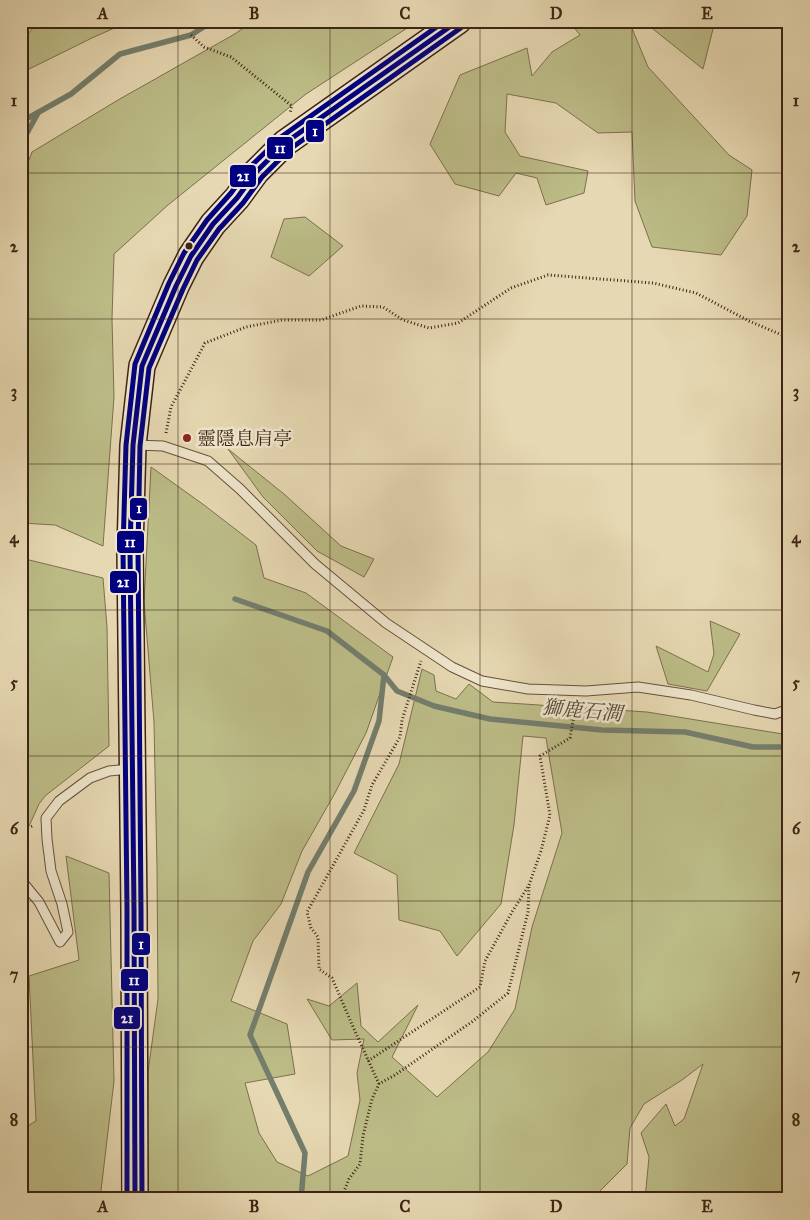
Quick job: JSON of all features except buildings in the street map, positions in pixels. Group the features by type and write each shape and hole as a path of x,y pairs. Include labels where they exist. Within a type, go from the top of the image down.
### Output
{"main road":[{"path":"135,1199 130,549 134,445 142,366 191,256 213,224 237,198 256,172 285,143 458,21"}],"lane":[{"path":"134,445 163,446 208,461 240,489 314,564 386,623 452,667 482,681 528,689 586,691 638,687 776,714 789,709"},
{"path":"21,880 38,902 60,942 68,932 62,904 51,871 46,818 59,801 90,778 109,771 133,769"}],"path":[{"path":"191,35 204,47 231,57 292,106 285,143"},
{"path":"163,446 170,407 206,343 246,327 282,320 320,320 361,306 383,306 403,320 429,328 458,323 511,288 548,275 653,282 696,293 749,321 789,338"},
{"path":"379,1084 332,978 319,969 318,937 311,928 307,912 364,810 372,785 400,737 402,720 425,648"},
{"path":"368,1060 480,987 485,961 512,912 529,886 541,852 550,815 540,756 570,738 573,722"},
{"path":"341,1199 349,1178 360,1164 363,1136 372,1099 379,1084 395,1076 473,1021 508,993 528,912 529,886"}],"green space":[{"path":"39,21 130,21 21,73 21,42"},
{"path":"254,21 418,21 306,94 168,205 114,254 112,319 114,397 103,546 55,525 21,523 21,181 32,152"},
{"path":"569,21 629,21 648,67 729,155 752,170 747,216 721,255 652,247 635,201 632,132 598,133 556,103 507,94 505,132 520,156 588,171 584,193 546,205 537,178 516,173 499,196 455,184 430,144 460,75 527,48 532,76 552,52 580,35"},
{"path":"646,21 715,21 703,69 648,25"},
{"path":"305,217 343,246 309,276 271,257 284,219"},
{"path":"228,449 284,494 341,546 374,559 364,577 317,551 263,497"},
{"path":"151,467 256,545 264,578 306,593 393,657 366,733 302,851 281,904 253,941 231,1001 287,1024 295,1074 245,1083 259,1133 277,1162 308,1176 348,1156 360,1100 357,1073 364,1039 332,1040 307,999 329,1006 357,983 361,1026 378,1042 418,1005 392,1057 437,1097 488,1052 515,1009 532,927 562,833 546,738 523,736 514,825 501,904 457,956 440,931 399,920 397,875 354,853 399,764 422,669 434,675 436,691 456,699 469,684 493,702 647,712 789,735 789,1199 645,1199 649,1157 641,1133 666,1104 675,1126 684,1119 703,1064 644,1104 630,1128 627,1164 597,1194 606,1199 149,1199 147,1187 148,1072 158,999 154,722 144,602"},
{"path":"21,558 103,578 107,627 109,746 45,796 39,804 21,844"},
{"path":"710,621 740,634 707,691 668,684 656,646 708,672 714,654"},
{"path":"66,856 109,873 114,1081 100,1199 21,1199 21,1130 36,1121 29,976 79,960"}],"waterway":[{"path":"21,122 71,94 120,54 191,35 213,21"},
{"path":"21,144 38,113"},
{"path":"235,599 327,631 384,675 379,721 354,791 308,872 250,1035 305,1153 301,1199"},
{"name":"獅鹿石澗","path":"384,675 397,691 434,706 490,719 602,730 685,732 753,747 789,747"}],"transit line":[{"name":"21","path":"127,1199 127,910 123,549 126,445 135,364 169,283 184,253 207,220 231,193 250,167 281,137 445,21"},
{"name":"11","path":"135,1199 130,549 133,445 142,366 191,256 213,224 237,198 256,172 285,143 458,21"},
{"name":"1","path":"142,1199 138,549 140,446 149,368 197,260 219,229 243,203 262,177 290,149 462,27"}],"place":[{"name":"靈隱息肩亭","path":"187,438"}]}
